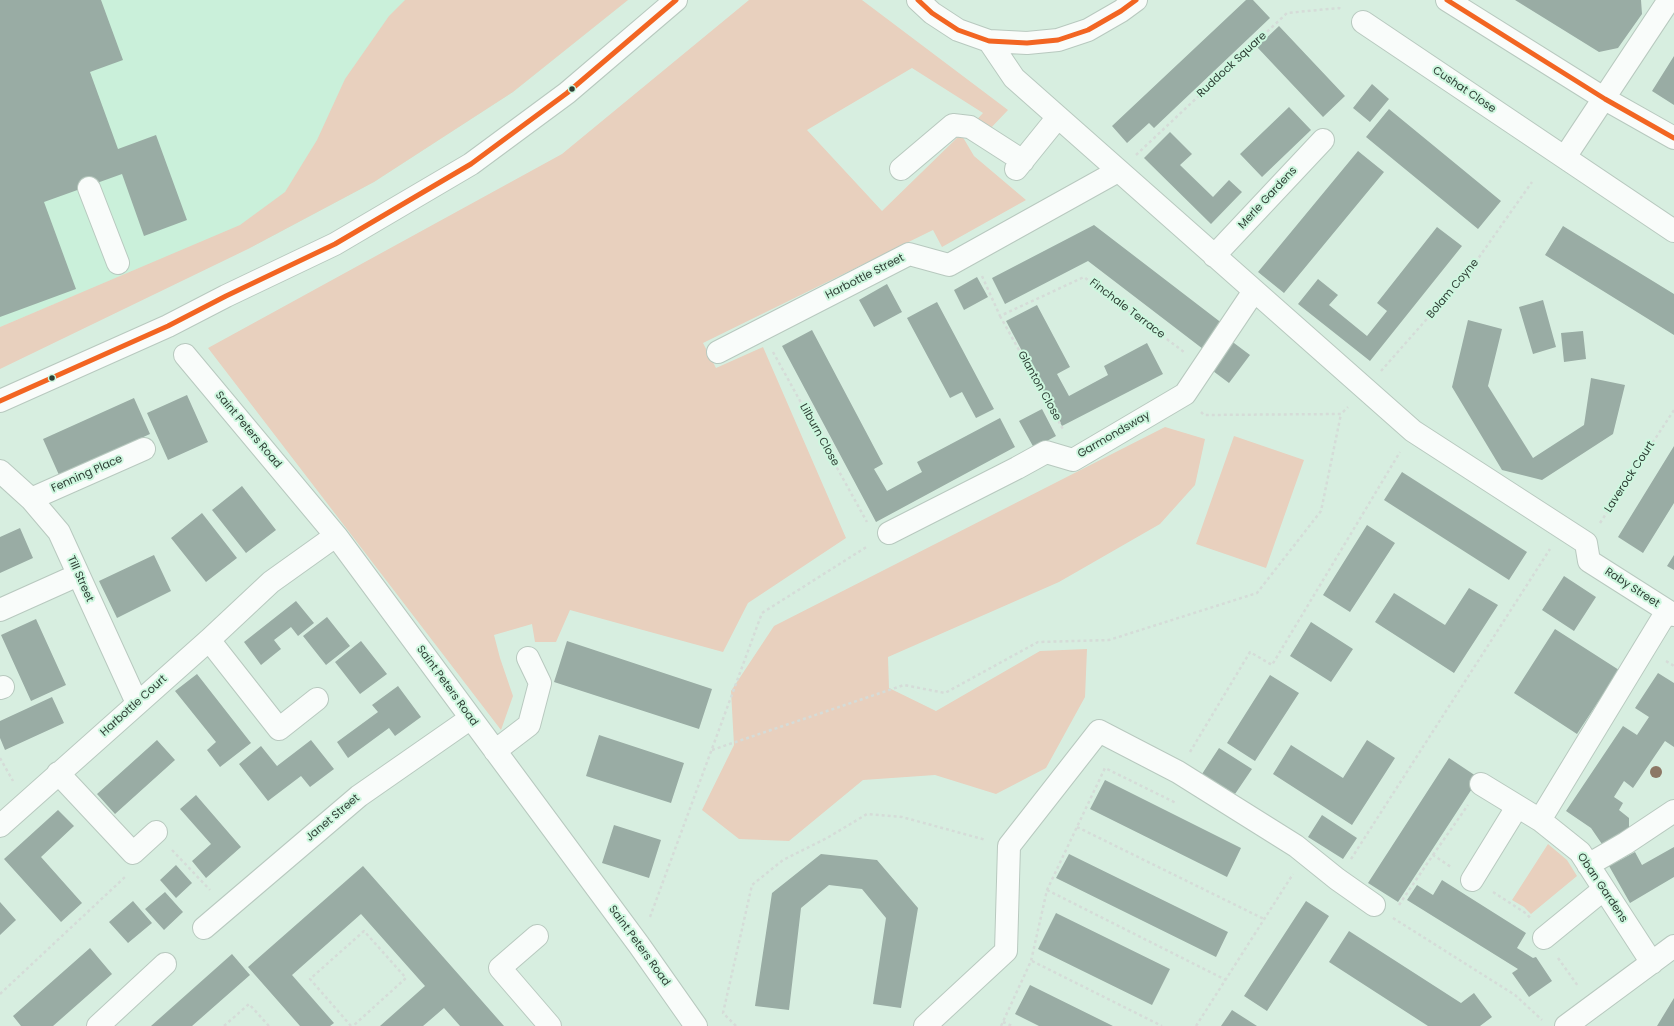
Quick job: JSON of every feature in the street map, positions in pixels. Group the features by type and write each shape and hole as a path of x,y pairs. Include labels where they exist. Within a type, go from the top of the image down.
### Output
{"street":[{"path":"0,401 168,326 226,296 335,244 470,164 567,93 676,0"},
{"path":"918,0 932,13 958,30 989,41 1027,43 1058,40 1088,30 1121,11 1136,0"},
{"path":"1447,0 1605,99 1674,138"},
{"path":"1565,157 1670,0"},
{"name":"Cushat Close","path":"1363,22 1674,230"},
{"name":"Raby Street","path":"989,41 1014,78 1413,431 1563,529 1588,552 1671,613"},
{"path":"901,169 953,125 970,127 1019,165 1058,117"},
{"name":"Merle Gardens","path":"1214,256 1323,140"},
{"name":"Harbottle Street","path":"718,352 909,254 949,265 1118,171"},
{"path":"89,188 118,263"},
{"name":"Garmondsway","path":"883,537 1018,468 1046,452 1072,460 1185,394 1254,291"},
{"name":"Saint Peters Road","path":"185,355 337,537 639,945 696,1026"},
{"name":"Fenning Place","path":"31,499 144,449"},
{"name":"Till Street","path":"0,472 31,499 59,532 138,703"},
{"name":"Harbottle Court","path":"0,826 209,640 271,582 327,542"},
{"path":"0,610 78,575"},
{"path":"1540,820 1671,613"},
{"path":"209,640 279,729 317,699"},
{"path":"495,751 529,725 540,683 528,658"},
{"name":"Janet Street","path":"204,928 359,796 471,718"},
{"path":"925,1026 1006,951 1010,846 1099,731 1178,772 1296,846 1337,880 1374,904"},
{"path":"58,773 133,853 156,832"},
{"name":"Oban Gardens","path":"1481,784 1540,820 1580,852 1652,963"},
{"path":"1472,880 1517,806"},
{"path":"1588,865 1626,843 1674,811"},
{"path":"1544,938 1604,889"},
{"path":"538,936 500,968 550,1026"},
{"path":"1566,1026 1674,946"},
{"path":"98,1026 165,964"}],"path":[{"name":"Ruddock Square","path":"1118,171 1287,13 1339,8 1363,22"},
{"name":"Bolam Coyne","path":"1341,414 1470,270 1532,182"},
{"path":"971,253 1000,316"},
{"name":"Finchale Terrace","path":"1000,316 1084,277 1204,366"},
{"name":"Glanton Close","path":"1000,316 1078,456"},
{"name":"Lilburn Close","path":"761,330 883,537"},
{"path":"712,750 904,685 945,693 1038,642 1109,640 1257,593 1321,511 1341,414 1204,415 1185,394"},
{"name":"Laverock Court","path":"1588,552 1674,410"},
{"path":"1178,772 1250,652 1272,665 1413,431"},
{"path":"1337,880 1563,529"},
{"path":"639,945 762,613 883,537"},
{"path":"1001,1026 1031,961 1047,890 1105,768 1178,804"},
{"path":"1481,784 1391,917 1515,995 1543,1021"},
{"path":"736,1026 723,1013 752,885 783,860 827,838 867,814 902,817 1010,846"},
{"path":"1077,827 1264,919"},
{"path":"156,832 226,908"},
{"path":"0,994 135,868 133,853"},
{"path":"1433,856 1527,914 1582,992"},
{"path":"1196,1026 1295,870"},
{"path":"1047,890 1226,980"},
{"path":"364,931 406,978 352,1026 310,979 364,931"},
{"path":"1031,961 1162,1026"},
{"path":"224,1026 249,1004 269,1026"},
{"path":"1003,1022 1012,1026"}],"shaded area":[{"path":"0,0 628,0 513,92 374,182 248,249 240,226 0,327"},
{"path":"405,0 628,0 513,92 374,182 248,249 0,369 0,327 240,225 285,192 317,140 345,79 389,16"},
{"path":"749,0 862,0 1008,110 988,131 970,127 983,113 912,68 807,130 882,211 961,134 974,156 1026,200 942,247 933,230 703,343 716,368 763,347 846,538 748,603 723,652 570,610 556,642 535,642 532,624 494,635 513,696 501,730 208,348 562,154"},
{"path":"1165,427 1205,439 1195,485 1160,524 1059,582 888,657 889,688 936,711 1040,651 1087,649 1085,697 1046,768 996,794 935,775 863,780 789,841 739,839 702,810 734,745 731,691 774,626"},
{"path":"1234,436 1304,460 1266,568 1196,544"},
{"path":"1548,844 1567,860 1577,876 1531,914 1524,907 1512,900"}],"building":[{"path":"0,0 101,0 123,60 90,72 118,149 156,135 187,220 144,236 122,174 44,202 76,289 0,317"},
{"path":"1246,0 1253,0 1270,18 1154,128 1149,123 1127,143 1112,126"},
{"path":"1515,0 1641,0 1642,14 1618,48 1599,52"},
{"path":"1279,26 1345,96 1323,117 1257,47"},
{"path":"1674,56 1674,105 1652,91"},
{"path":"1372,84 1389,99 1370,122 1353,108"},
{"path":"1289,107 1311,130 1262,177 1240,154"},
{"path":"1389,109 1501,201 1478,229 1366,137"},
{"path":"1170,132 1192,154 1180,165 1213,197 1229,180 1242,192 1211,224 1144,158"},
{"path":"1358,151 1384,172 1284,293 1258,272"},
{"path":"1094,225 1223,324 1203,349 1088,261 1005,304 992,278"},
{"path":"1563,226 1674,294 1674,335 1545,255"},
{"path":"1437,227 1462,246 1370,361 1298,304 1318,279 1338,295 1329,305 1367,336 1387,311 1377,303"},
{"path":"977,277 988,297 964,310 954,290"},
{"path":"887,284 902,312 874,327 859,300"},
{"path":"1543,300 1556,347 1533,354 1519,307"},
{"path":"937,302 994,409 976,418 962,392 950,398 907,318"},
{"path":"1037,305 1070,367 1057,374 1069,396 1108,375 1104,366 1147,343 1163,374 1062,426 1006,321"},
{"path":"1468,320 1502,329 1488,386 1533,458 1584,425 1591,378 1625,385 1613,434 1542,480 1502,470 1452,387"},
{"path":"812,330 883,464 874,469 887,491 922,472 917,462 1000,418 1015,447 876,522 782,346"},
{"path":"1583,331 1586,359 1564,362 1561,333"},
{"path":"1230,340 1250,355 1229,383 1209,368"},
{"path":"187,395 208,442 168,460 147,413"},
{"path":"134,398 150,434 59,475 43,439"},
{"path":"1042,409 1056,436 1034,448 1019,421"},
{"path":"1674,446 1674,503 1643,553 1618,537"},
{"path":"1402,472 1527,552 1509,580 1384,500"},
{"path":"242,486 276,530 246,553 212,510"},
{"path":"202,513 237,558 206,582 171,538"},
{"path":"1367,525 1395,543 1350,612 1323,595"},
{"path":"20,528 33,558 0,573 0,537"},
{"path":"154,555 171,591 117,618 99,581"},
{"path":"1674,555 1674,570 1667,566"},
{"path":"1564,576 1596,597 1574,631 1542,610"},
{"path":"1469,588 1498,605 1454,673 1375,622 1394,593 1445,625"},
{"path":"296,601 314,623 298,636 291,627 274,640 281,649 261,665 244,642"},
{"path":"327,617 350,646 326,665 303,636"},
{"path":"36,619 66,685 31,701 1,635"},
{"path":"1311,622 1353,649 1331,682 1290,656"},
{"path":"1555,629 1619,670 1577,734 1514,693"},
{"path":"361,641 387,674 360,694 335,662"},
{"path":"567,641 712,689 699,729 554,682"},
{"path":"1658,673 1674,683 1674,747 1665,741 1633,788 1624,781 1614,797 1623,803 1619,810 1629,818 1629,833 1604,847 1591,828 1566,811 1623,726 1637,735 1649,717 1635,708"},
{"path":"197,674 251,743 220,767 207,750 216,742 175,691"},
{"path":"1270,675 1299,693 1255,761 1227,743"},
{"path":"398,686 421,717 395,736 389,728 348,758 337,742 378,712 372,705"},
{"path":"52,697 64,723 5,750 0,738 0,721"},
{"path":"599,735 684,763 671,803 586,776"},
{"path":"157,740 175,760 115,814 97,794"},
{"path":"311,740 334,769 310,787 301,776 268,801 239,764 261,746 277,766"},
{"path":"1367,740 1395,758 1352,825 1273,774 1291,745 1343,778"},
{"path":"1219,748 1252,769 1235,794 1202,774"},
{"path":"1449,758 1479,778 1398,902 1368,883"},
{"path":"1105,780 1241,848 1227,877 1090,809"},
{"path":"196,795 241,847 206,878 192,861 211,844 180,809"},
{"path":"58,810 74,826 41,857 82,903 61,922 4,859"},
{"path":"1322,815 1357,838 1343,859 1308,837"},
{"path":"614,825 661,840 649,878 602,863"},
{"path":"1674,847 1674,877 1630,903 1609,866 1635,852 1642,865"},
{"path":"821,854 877,860 918,908 901,1008 873,1004 886,918 862,889 829,885 801,908 789,1010 755,1006 772,893"},
{"path":"1069,854 1228,932 1216,957 1056,878"},
{"path":"176,865 192,883 176,898 160,880"},
{"path":"363,866 504,1026 460,1026 444,1008 423,1026 380,1026 425,986 361,914 292,975 334,1023 330,1026 300,1026 248,967"},
{"path":"1442,880 1526,933 1517,948 1533,958 1536,957 1552,981 1529,997 1512,973 1518,969 1407,900 1417,885 1433,895"},
{"path":"165,892 183,912 164,930 145,909"},
{"path":"133,901 152,923 128,943 109,922"},
{"path":"1306,901 1329,916 1267,1011 1244,996"},
{"path":"0,902 16,920 0,935"},
{"path":"1056,913 1170,969 1152,1005 1038,949"},
{"path":"1349,931 1461,1003 1474,993 1492,1017 1480,1026 1428,1026 1329,962"},
{"path":"90,948 112,974 53,1026 21,1026 13,1016"},
{"path":"232,954 250,975 192,1026 151,1026"},
{"path":"1030,985 1113,1026 1039,1026 1015,1014"},
{"path":"1674,998 1674,1026 1657,1026"},
{"path":"1232,1010 1257,1026 1221,1026"}],"transit line":[{"path":"0,401 168,326 226,296 335,244 471,164 567,93 676,0"},
{"path":"918,0 932,13 958,30 989,41 1027,43 1058,40 1088,30 1121,11 1136,0"},
{"path":"1447,0 1605,99 1674,138"}]}
